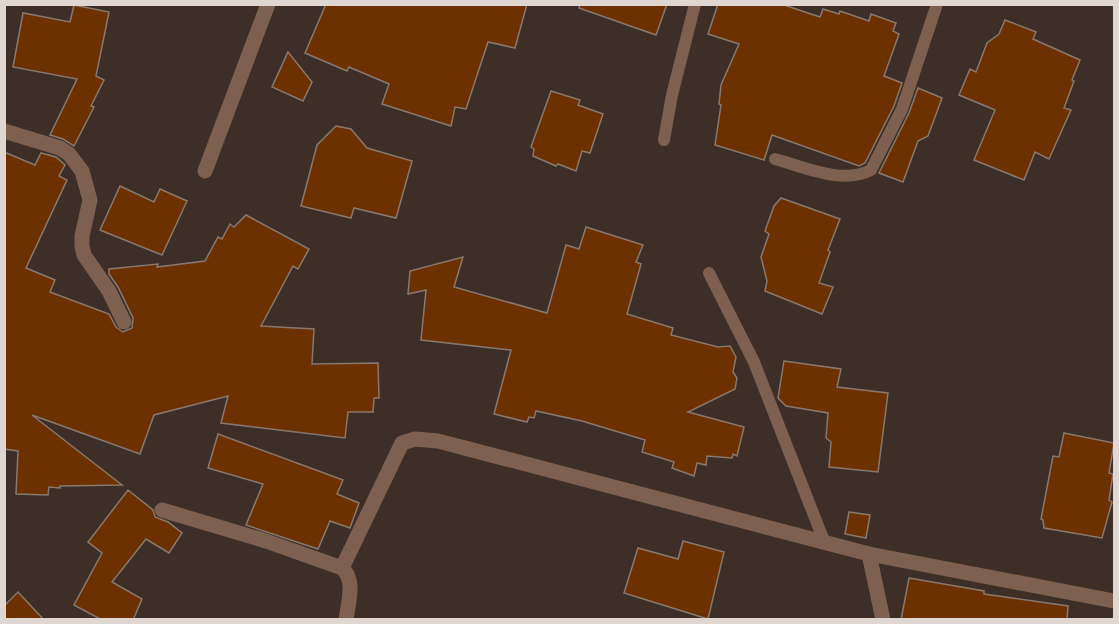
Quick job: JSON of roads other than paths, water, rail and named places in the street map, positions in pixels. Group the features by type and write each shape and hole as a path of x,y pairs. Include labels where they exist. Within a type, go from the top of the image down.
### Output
{"street":[{"path":"206,171 268,4"},
{"path":"4,131 60,148 69,154 82,171 90,200 82,236 84,255 109,291 124,322"},
{"path":"342,568 402,443 415,439 449,444 869,554 1114,601"},
{"path":"162,510 266,541 342,568 348,573 350,582 346,620"},
{"path":"869,554 883,620"}],"lane":[{"path":"664,140 672,95 695,4"},
{"path":"775,159 833,175 861,176 871,170 902,109 937,4"},
{"path":"710,273 754,362 824,541"}]}
